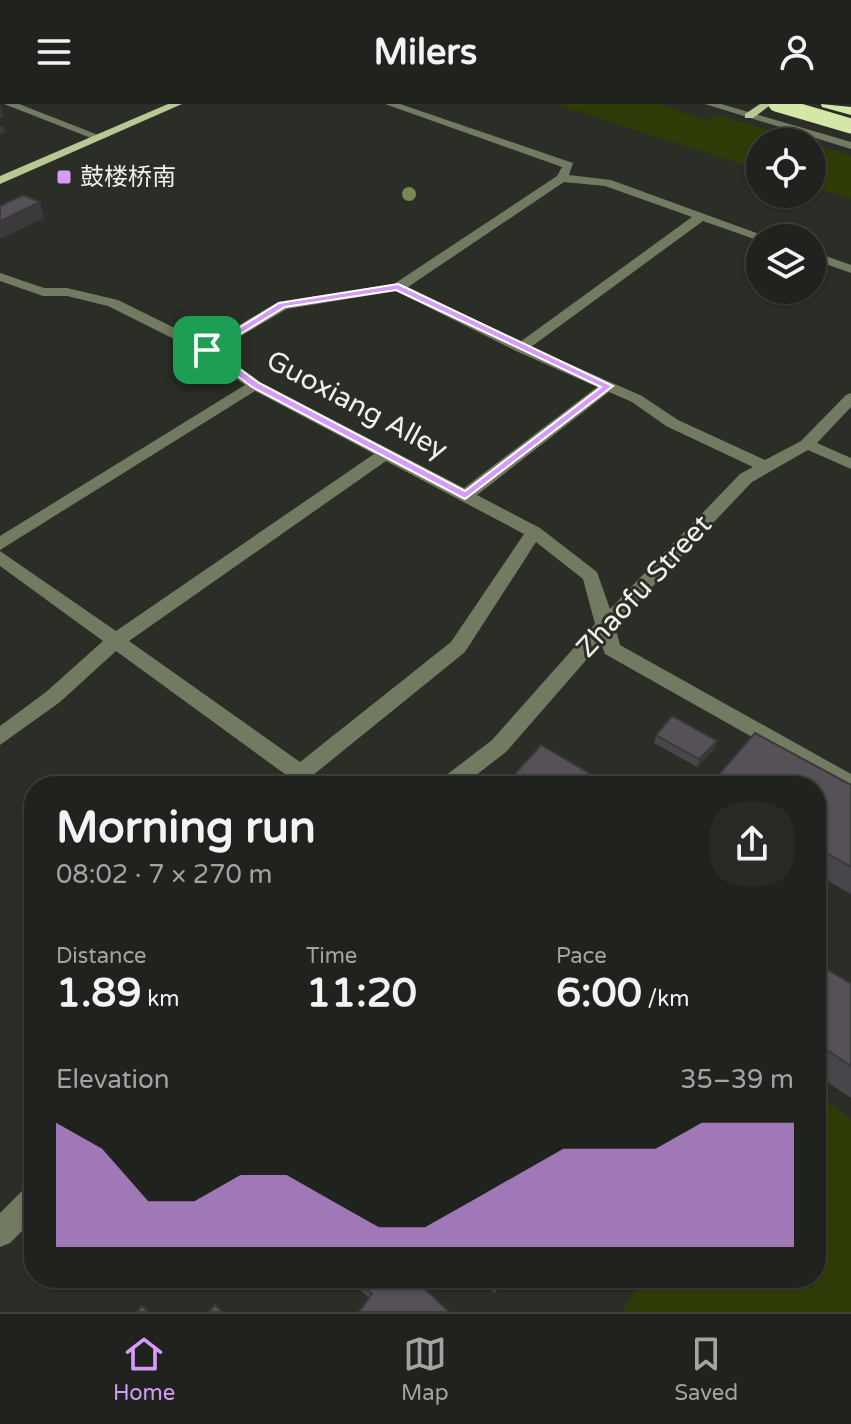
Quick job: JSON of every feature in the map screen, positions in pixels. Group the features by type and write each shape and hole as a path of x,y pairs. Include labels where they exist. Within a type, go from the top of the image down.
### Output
{"highway":[{"path":"776,104 851,126"},
{"path":"827,104 851,113"}],"main road":[{"path":"0,180 177,104"},
{"path":"749,116 767,104"}],"street":[{"path":"9,104 100,138"},
{"path":"207,350 283,305 398,287 562,178 569,165 390,104"},
{"path":"710,104 793,128"},
{"path":"773,122 799,104"},
{"path":"826,134 851,113"},
{"path":"826,138 851,146"},
{"path":"562,178 607,183 746,232"},
{"path":"521,348 702,216"},
{"path":"826,260 851,269"},
{"name":"Guoxiang Alley","path":"0,277 43,292 67,292 113,303 207,350 255,385 534,532 591,576 612,649 851,784"},
{"path":"398,287 521,348 637,399 672,423 766,467"},
{"path":"0,544 255,385"},
{"path":"465,496 608,386"},
{"name":"Zhaofu Street","path":"460,776 499,746 606,624 746,478 807,444 851,398"},
{"path":"807,444 851,464"},
{"path":"0,737 53,697 115,641 387,453"},
{"path":"0,557 300,774 458,647 534,532"},
{"path":"0,1233 24,1209"}],"green space":[{"path":"555,104 658,104 709,120 718,115 761,128 746,128 746,165"},
{"path":"826,148 851,155 851,199 826,191"},
{"path":"826,1101 851,1119 851,1312 622,1312 637,1288 826,1288"}],"building":[{"path":"23,195 40,202 0,221 0,206"},
{"path":"672,716 717,741 699,759 656,735"},
{"path":"755,733 851,785 851,867 826,853 826,776 718,776"},
{"path":"541,745 594,776 513,776"},
{"path":"828,970 851,984 851,1066 826,1050"},
{"path":"365,1288 424,1288 449,1312 359,1312 372,1294"},
{"path":"215,1305 222,1312 209,1312"}],"place":[{"name":"鼓楼桥南","path":"64,177"}],"route":[{"path":"398,287 521,348 608,386 465,496 255,385 207,350 283,305 398,287"}]}
